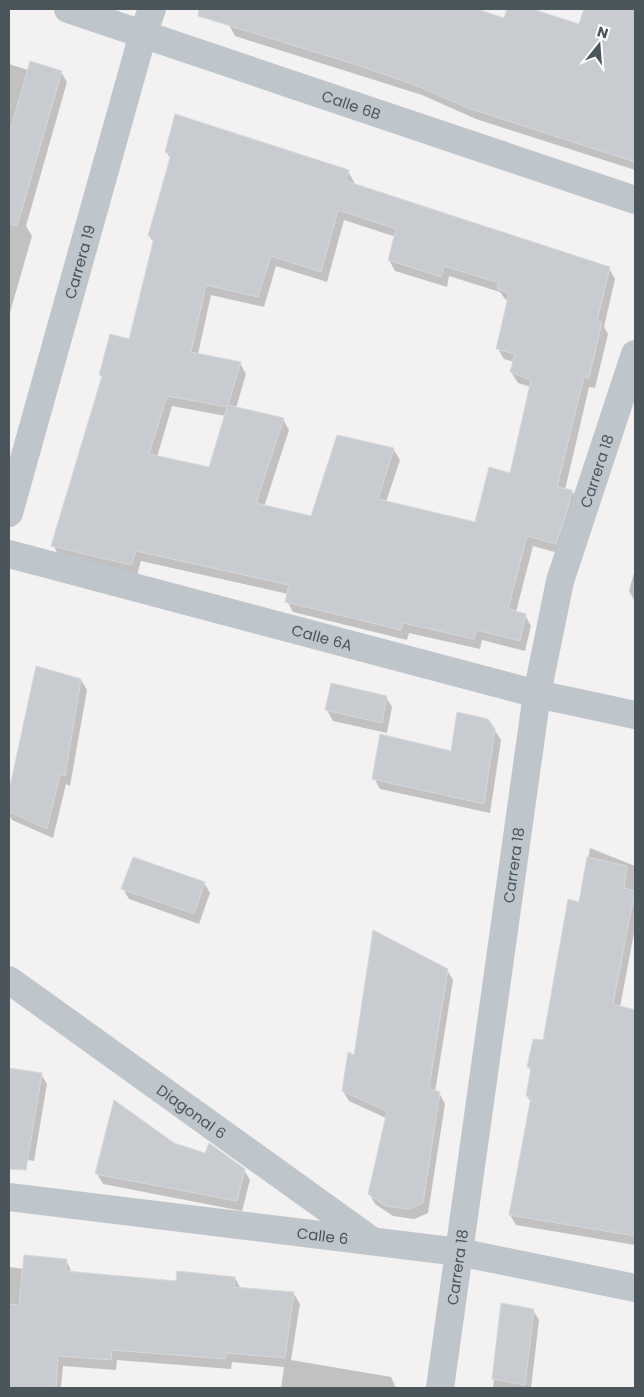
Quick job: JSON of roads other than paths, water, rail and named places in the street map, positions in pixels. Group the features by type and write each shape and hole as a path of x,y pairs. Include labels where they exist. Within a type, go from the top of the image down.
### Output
{"street":[{"name":"Calle 6B","path":"68,9 635,200"},
{"name":"Carrera 19","path":"9,514 143,34 152,9"},
{"name":"Carrera 18","path":"440,1388 537,694 560,581 635,354"},
{"name":"Calle 6A","path":"9,554 537,694 635,715"},
{"name":"Diagonal 6","path":"9,980 374,1242"},
{"name":"Calle 6","path":"9,1197 459,1252 635,1288"}]}
